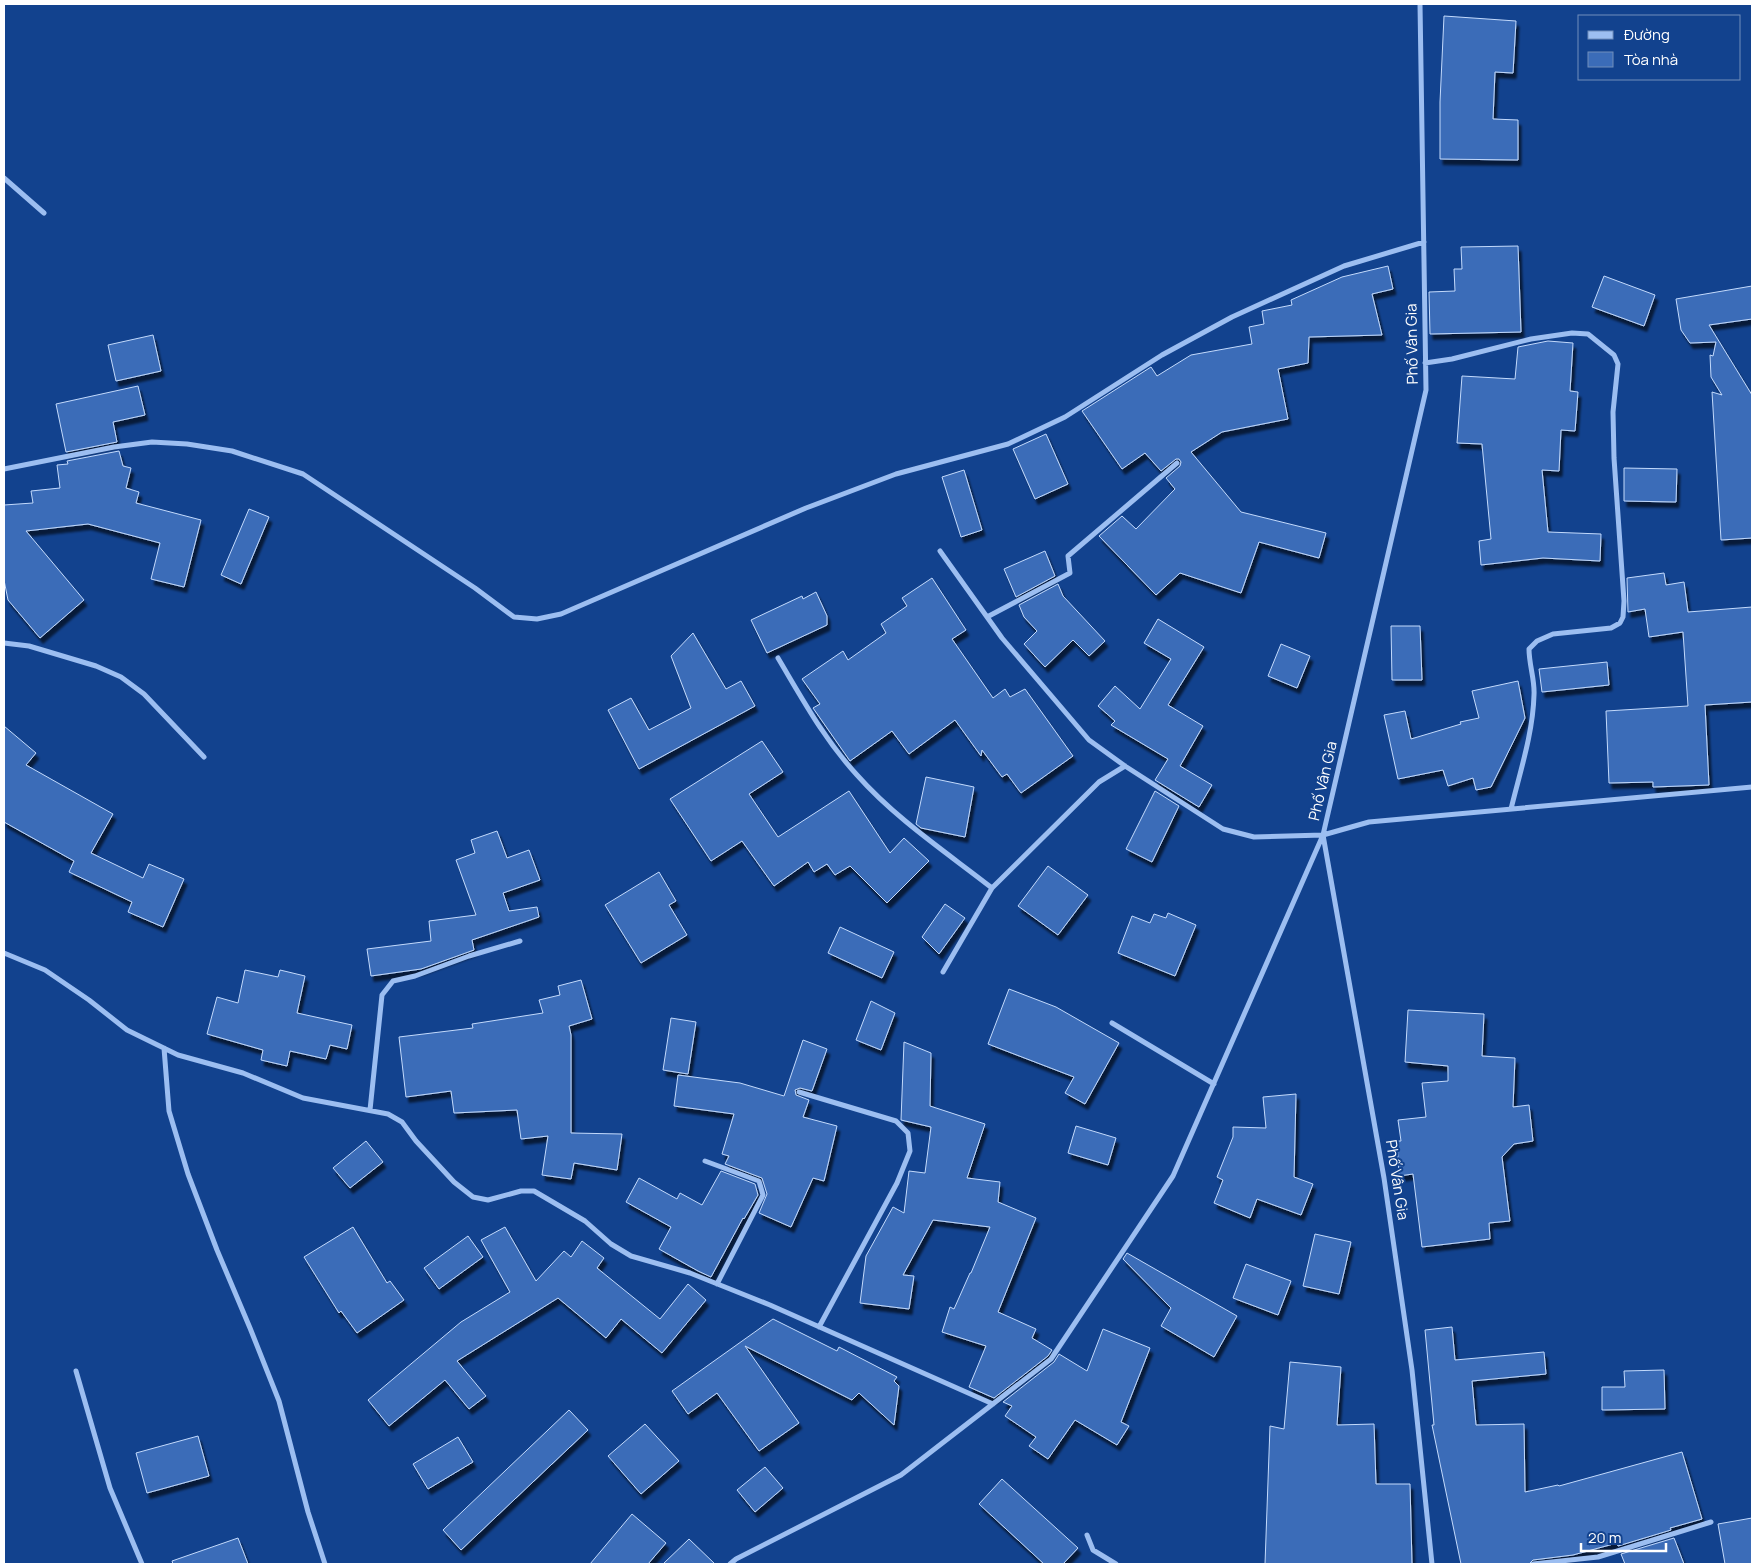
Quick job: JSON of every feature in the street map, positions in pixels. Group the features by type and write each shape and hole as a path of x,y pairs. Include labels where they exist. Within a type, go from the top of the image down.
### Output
{"street":[{"name":"Phố Vân Gia","path":"1420,4 1426,390 1323,835 1384,1178 1412,1370 1432,1564"},
{"path":"4,178 44,213"},
{"path":"4,468 114,447 152,442 187,444 232,451 303,474 475,588 514,617 537,620 561,614 806,508 896,474 1008,444 1065,417 1162,355 1232,317 1344,266 1424,242"},
{"path":"1425,363 1452,360 1531,339 1580,333 1588,334 1601,343 1614,356 1618,364 1613,412 1614,458 1624,601 1623,617 1620,623 1611,628 1553,634 1537,641 1529,649 1534,694 1528,736 1511,809"},
{"path":"987,617 1070,573 1068,556 1177,463"},
{"path":"940,551 1002,638 1089,740 1125,766 1223,829 1254,838 1323,835 1370,822 1752,787"},
{"path":"4,643 29,646 96,666 121,677 144,694 204,757"},
{"path":"778,658 818,726 857,776 901,817 992,888"},
{"path":"943,972 992,888 1099,782 1125,766"},
{"path":"730,1564 736,1558 901,1475 1051,1359 1174,1176 1323,835"},
{"path":"370,1110 382,995 393,981 416,976 469,956 520,941"},
{"path":"4,953 45,970 90,1000 127,1030 178,1055 243,1073 303,1098 388,1114 402,1122 416,1141 462,1190 473,1197 488,1200 521,1191 534,1191 585,1221 611,1244 631,1256 690,1273 717,1284 993,1404"},
{"path":"1112,1022 1214,1084"},
{"path":"164,1048 169,1111 188,1174 216,1250 250,1328 278,1401 308,1512 325,1564"},
{"path":"799,1092 896,1121 908,1133 910,1151 897,1183 819,1327"},
{"path":"705,1161 759,1180 763,1195 717,1284"},
{"path":"76,1372 110,1488 142,1564"},
{"path":"1534,1564 1598,1557 1711,1522"},
{"path":"1087,1535 1093,1550 1116,1564"}],"building":[{"path":"1444,16 1516,21 1513,73 1495,72 1493,119 1518,120 1518,160 1440,159 1440,102"},
{"path":"1518,246 1521,332 1430,334 1429,292 1455,291 1454,269 1462,269 1461,247"},
{"path":"1388,266 1393,289 1372,294 1382,335 1309,337 1308,363 1278,369 1288,419 1222,432 1191,452 1241,512 1326,533 1319,558 1259,542 1241,593 1180,573 1156,595 1099,536 1122,516 1136,529 1175,489 1166,478 1180,466 1181,462 1179,459 1176,459 1161,471 1145,453 1122,469 1082,411 1151,367 1157,376 1191,355 1252,344 1249,327 1264,324 1262,311 1292,305 1291,300 1342,277"},
{"path":"1604,276 1655,295 1644,326 1592,307"},
{"path":"1752,286 1752,319 1709,325 1752,395 1752,538 1721,540 1712,392 1722,395 1711,377 1710,355 1713,356 1716,342 1690,343 1681,330 1676,299"},
{"path":"153,335 161,371 116,381 108,345"},
{"path":"1548,341 1573,343 1570,391 1578,392 1575,431 1561,430 1559,471 1542,470 1548,532 1601,534 1600,561 1543,558 1481,565 1479,541 1491,539 1482,444 1457,443 1462,376 1515,379 1518,347"},
{"path":"138,386 145,415 113,422 117,442 66,452 56,404"},
{"path":"1046,434 1068,484 1035,499 1013,449"},
{"path":"119,451 123,466 131,468 126,488 139,492 136,503 201,520 184,587 151,579 160,543 88,524 26,531 84,600 40,638 8,600 4,580 4,505 33,503 31,491 60,488 57,465 68,464 67,461"},
{"path":"1624,468 1677,469 1676,502 1624,501"},
{"path":"964,470 982,530 961,537 942,477"},
{"path":"249,509 269,517 241,584 221,575"},
{"path":"1045,551 1055,576 1016,597 1004,569"},
{"path":"1664,573 1666,585 1684,582 1688,612 1752,607 1752,702 1705,705 1709,785 1653,787 1653,782 1609,783 1606,711 1688,706 1683,632 1649,637 1645,609 1628,612 1627,578"},
{"path":"932,578 966,630 952,639 993,698 1005,689 1010,697 1025,689 1073,756 1021,793 1007,774 1002,777 982,750 981,756 955,720 909,754 892,731 850,761 813,708 820,704 802,679 843,651 848,660 886,633 881,624 907,606 902,598"},
{"path":"1058,584 1063,596 1105,641 1089,656 1073,640 1045,667 1024,644 1037,631 1024,617 1019,605"},
{"path":"816,592 827,616 827,625 767,653 751,620 802,596 803,599"},
{"path":"1158,619 1204,647 1168,705 1203,726 1180,766 1212,785 1199,807 1155,780 1168,759 1111,725 1115,721 1098,706 1115,686 1140,709 1171,659 1144,643"},
{"path":"1391,626 1420,626 1422,680 1392,680"},
{"path":"693,633 726,689 741,681 755,706 639,769 608,710 631,698 649,730 691,708 671,656"},
{"path":"1281,644 1310,656 1297,688 1268,676"},
{"path":"1607,662 1609,685 1542,692 1539,669"},
{"path":"1518,681 1525,718 1491,787 1476,790 1473,778 1448,786 1443,770 1398,779 1384,715 1405,711 1411,739 1461,724 1460,722 1479,718 1472,691"},
{"path":"4,726 36,753 26,765 113,814 91,853 143,878 149,864 184,879 163,927 128,912 132,902 69,872 74,861 4,822"},
{"path":"762,741 783,772 749,794 778,837 849,791 890,853 904,838 929,861 887,903 850,866 835,875 827,864 814,872 808,862 774,886 742,841 711,861 670,799"},
{"path":"926,777 974,787 965,837 921,828 916,824"},
{"path":"1155,791 1179,806 1152,862 1126,849"},
{"path":"497,831 507,858 529,850 540,880 503,893 509,911 537,907 539,917 472,940 474,950 421,969 371,976 367,949 431,941 429,921 476,915 456,860 475,853 471,840"},
{"path":"1048,866 1088,895 1058,935 1018,906"},
{"path":"659,872 676,901 669,905 687,935 641,963 605,905"},
{"path":"945,904 965,918 939,954 922,937"},
{"path":"1168,913 1196,925 1175,976 1118,953 1132,916 1150,923 1154,914 1166,918"},
{"path":"840,927 894,952 882,978 828,953"},
{"path":"245,970 278,977 280,970 305,976 297,1013 352,1025 347,1049 330,1045 326,1059 290,1051 287,1066 261,1060 263,1050 207,1034 217,997 238,1003"},
{"path":"581,980 592,1019 569,1026 571,1035 571,1133 622,1134 617,1170 574,1163 571,1179 542,1175 548,1136 521,1139 517,1110 454,1113 451,1091 406,1097 399,1037 473,1028 472,1024 543,1013 539,1000 560,995 558,986"},
{"path":"1009,989 1056,1007 1119,1043 1085,1104 1065,1093 1074,1077 988,1044"},
{"path":"871,1001 895,1013 881,1050 856,1040"},
{"path":"1408,1010 1484,1014 1482,1056 1515,1058 1513,1107 1529,1105 1533,1141 1514,1144 1502,1157 1510,1221 1489,1223 1490,1239 1422,1247 1413,1174 1399,1176 1397,1141 1401,1141 1398,1120 1426,1117 1422,1083 1448,1081 1448,1066 1405,1062"},
{"path":"671,1018 696,1022 688,1074 663,1070"},
{"path":"803,1040 827,1049 812,1091 800,1088 795,1090 796,1095 809,1100 803,1117 837,1126 824,1181 813,1178 791,1227 759,1213 767,1194 762,1178 725,1164 729,1156 722,1154 734,1114 674,1106 678,1075 740,1083 784,1096"},
{"path":"904,1042 931,1053 930,1106 985,1124 967,1178 1000,1182 998,1202 1036,1218 998,1312 1036,1329 1032,1338 1052,1350 1048,1356 994,1398 969,1387 986,1346 942,1332 950,1307 954,1309 990,1227 933,1220 903,1275 914,1276 909,1309 860,1303 866,1256 893,1207 904,1213 909,1171 925,1173 931,1127 901,1120"},
{"path":"1296,1094 1294,1177 1313,1184 1301,1215 1257,1199 1250,1218 1214,1203 1223,1180 1217,1177 1233,1137 1233,1127 1266,1128 1263,1097"},
{"path":"1076,1126 1116,1138 1108,1165 1068,1153"},
{"path":"366,1141 383,1162 350,1188 333,1168"},
{"path":"721,1171 755,1184 758,1195 743,1218 711,1277 659,1249 671,1227 626,1202 639,1178 677,1199 680,1193 702,1205"},
{"path":"353,1227 387,1283 390,1281 404,1300 357,1333 341,1311 339,1313 304,1257"},
{"path":"505,1227 536,1281 564,1251 571,1257 582,1241 604,1258 597,1268 660,1319 688,1284 706,1300 662,1353 621,1319 606,1338 558,1298 457,1361 486,1396 469,1409 445,1380 389,1426 368,1400 461,1322 510,1292 481,1240"},
{"path":"1315,1234 1351,1242 1339,1294 1303,1286"},
{"path":"468,1236 483,1257 439,1289 424,1268"},
{"path":"1127,1253 1237,1316 1214,1357 1161,1326 1171,1308 1123,1259"},
{"path":"1246,1264 1291,1281 1278,1315 1233,1298"},
{"path":"773,1319 837,1351 839,1347 897,1377 894,1381 899,1386 894,1425 859,1393 852,1400 745,1346 799,1423 759,1451 717,1393 688,1414 672,1391"},
{"path":"1452,1327 1455,1360 1544,1352 1546,1374 1472,1381 1476,1425 1524,1424 1525,1492 1559,1486 1682,1452 1702,1519 1618,1546 1617,1543 1573,1555 1533,1560 1529,1564 1461,1564 1432,1425 1434,1425 1425,1330"},
{"path":"1103,1329 1150,1348 1121,1422 1129,1426 1117,1445 1075,1420 1048,1459 1029,1446 1036,1437 1005,1416 1012,1406 1003,1402 1054,1362 1059,1354 1087,1371"},
{"path":"1290,1362 1341,1367 1337,1425 1374,1424 1376,1484 1410,1484 1412,1564 1265,1564 1270,1426 1284,1429"},
{"path":"1664,1370 1665,1409 1602,1410 1602,1387 1625,1387 1624,1371"},
{"path":"569,1410 588,1430 461,1550 443,1530"},
{"path":"645,1424 679,1461 641,1494 608,1456"},
{"path":"198,1436 209,1476 147,1493 136,1453"},
{"path":"458,1437 473,1462 428,1489 413,1464"},
{"path":"765,1467 783,1488 755,1512 737,1490"},
{"path":"1002,1479 1078,1548 1063,1564 1044,1564 979,1504"},
{"path":"632,1514 666,1543 648,1564 590,1564"},
{"path":"1752,1518 1752,1564 1725,1564 1718,1524"},
{"path":"238,1538 248,1564 173,1564 172,1561"},
{"path":"1674,1538 1684,1564 1625,1564 1621,1554"},
{"path":"689,1539 715,1564 663,1564"}]}
